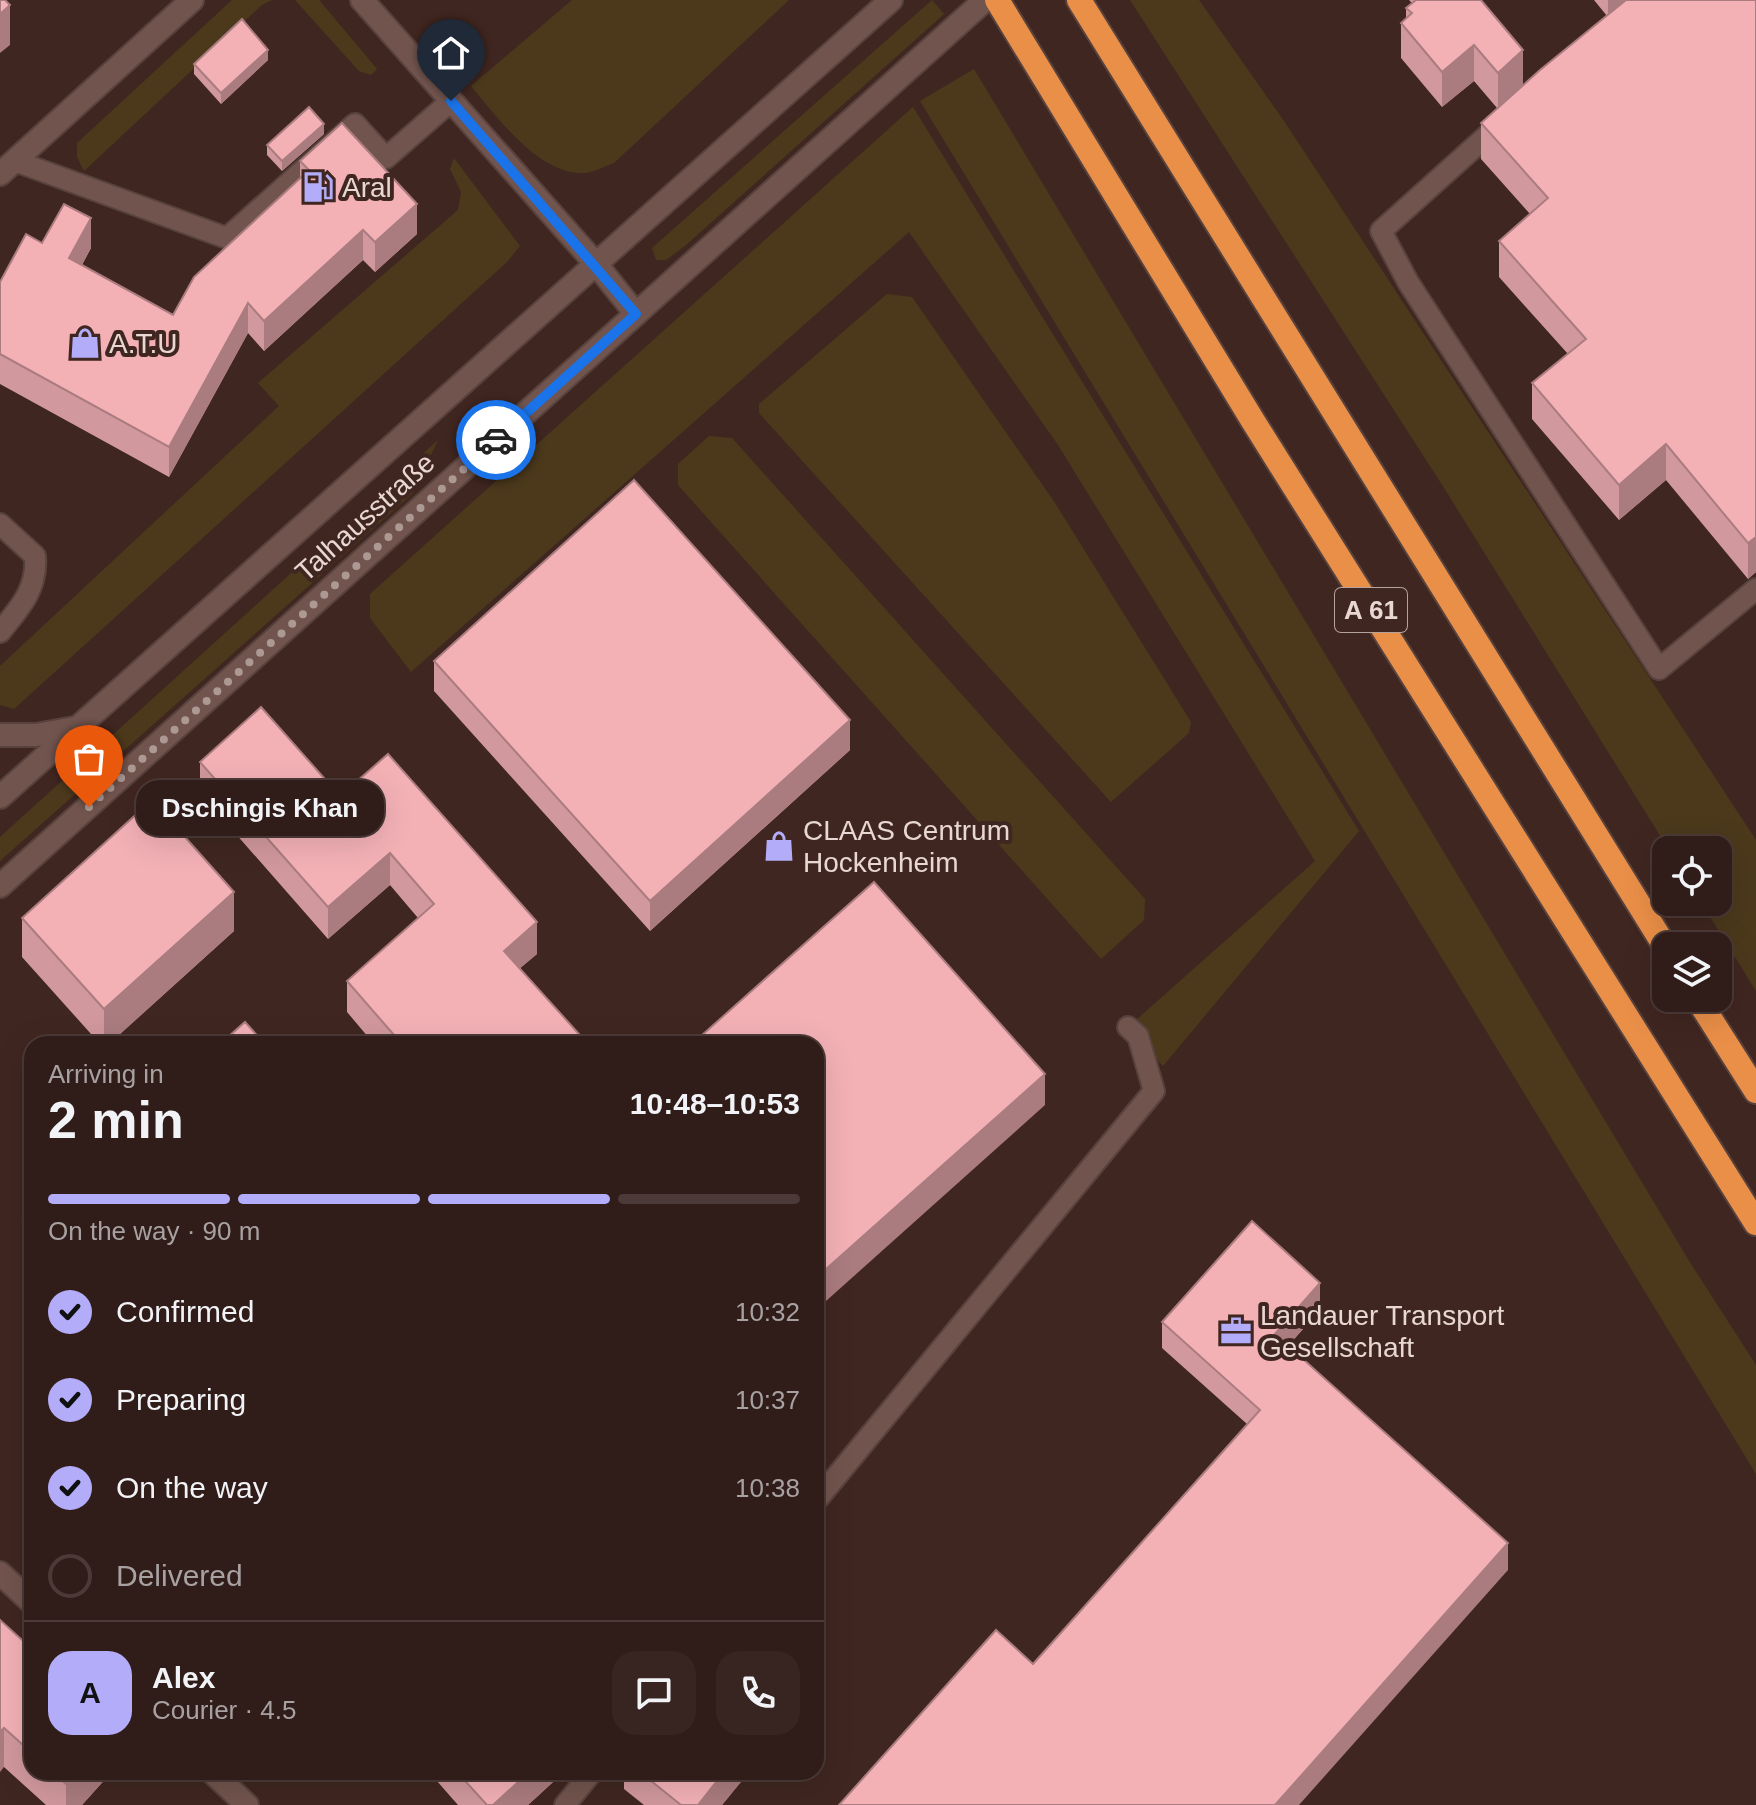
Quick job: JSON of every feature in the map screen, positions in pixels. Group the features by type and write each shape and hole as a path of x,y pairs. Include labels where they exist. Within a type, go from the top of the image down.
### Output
{"highway":[{"name":"A 61","path":"1079,0 1399,523 1656,932"},
{"name":"A 61","path":"1003,10 1253,421 1756,1223"},
{"path":"1706,1012 1756,1091"}],"main road":[{"path":"8,168 192,0"},
{"path":"362,0 596,264 636,314"},
{"name":"Talhausstraße","path":"0,797 363,476 891,0"},
{"name":"Talhausstraße","path":"0,886 985,0"},
{"path":"0,735 36,735 75,728"},
{"path":"0,1573 24,1596"},
{"path":"220,1780 244,1804"}],"lane":[{"path":"8,168 227,238 355,124 386,158 451,101"},
{"path":"1518,108 1381,231 1408,282 1659,669 1756,589"},
{"path":"0,524 35,556 36,573 34,586 0,632"},
{"path":"824,1491 1154,1091 1138,1036 1128,1027"},
{"path":"565,1805 585,1780"}],"shaded area":[{"path":"232,0 272,0 262,5 84,171 77,157 77,143"},
{"path":"295,0 319,0 377,69 371,75 359,71"},
{"path":"572,0 789,0 614,163 584,173 567,171 535,155 506,128 471,86"},
{"path":"932,0 944,14 686,245 666,260 656,260 652,248"},
{"path":"1130,0 1199,0 1284,121 1756,840 1756,991 1732,952 1732,932 1720,932 1710,916 1732,916 1732,836 1660,836 1446,491"},
{"path":"974,69 1691,1264 1756,1365 1756,1474 920,101"},
{"path":"913,107 1359,831 1163,1066 1127,1028 1315,861 1058,445 909,232 411,672 370,618 370,594"},
{"path":"454,158 520,246 507,262 14,709 0,705 0,666 279,406 258,383 458,210 461,192 450,169"},
{"path":"887,294 912,297 1055,503 1191,722 1189,733 1111,802 759,413 759,404"},
{"path":"709,436 732,438 1145,899 1144,920 1101,959 678,485 678,464"},
{"path":"438,440 413,493 0,861 0,837"}],"building":[{"path":"0,0 10,5 0,14"},
{"path":"1416,0 1481,0 1523,50 1498,73 1474,45 1442,72 1401,23 1412,13 1406,8"},
{"path":"1626,0 1756,0 1756,537 1748,543 1666,444 1619,485 1532,383 1586,339 1499,241 1548,198 1481,123"},
{"path":"242,19 268,50 221,93 194,64"},
{"path":"309,107 324,124 282,161 267,145"},
{"path":"342,123 417,204 375,242 363,230 264,321 248,303 169,447 0,354 0,282 26,234 42,243 64,204 91,218 69,258 173,315 194,277 309,170 300,161"},
{"path":"634,480 850,720 650,901 434,661"},
{"path":"261,707 340,796 388,754 537,922 504,951 581,1036 395,1036 347,981 434,904 390,853 328,907 200,762"},
{"path":"152,800 234,892 104,1009 22,918"},
{"path":"874,882 1045,1074 824,1271 824,1036 701,1036"},
{"path":"245,1022 258,1036 229,1036"},
{"path":"1252,1221 1320,1283 1275,1334 1508,1543 1275,1805 839,1805 996,1630 1033,1664 1260,1410 1162,1322"},
{"path":"0,1620 24,1642 24,1746 4,1728 0,1732"},
{"path":"464,1780 520,1780 493,1805 487,1805"},
{"path":"650,1780 718,1780 698,1805 681,1805"}],"way so far":[{"path":"89,807 496,440"}],"place":[{"name":"Aral","path":"318,187"},
{"name":"A.T.U","path":"85,343"},
{"name":"Dschingis Khan","path":"89,807"},
{"name":"CLAAS Centrum Hockenheim","path":"779,846"},
{"name":"Landauer Transport Gesellschaft","path":"1236,1331"}],"route":[{"path":"451,101 596,264 636,314 496,440"}]}
